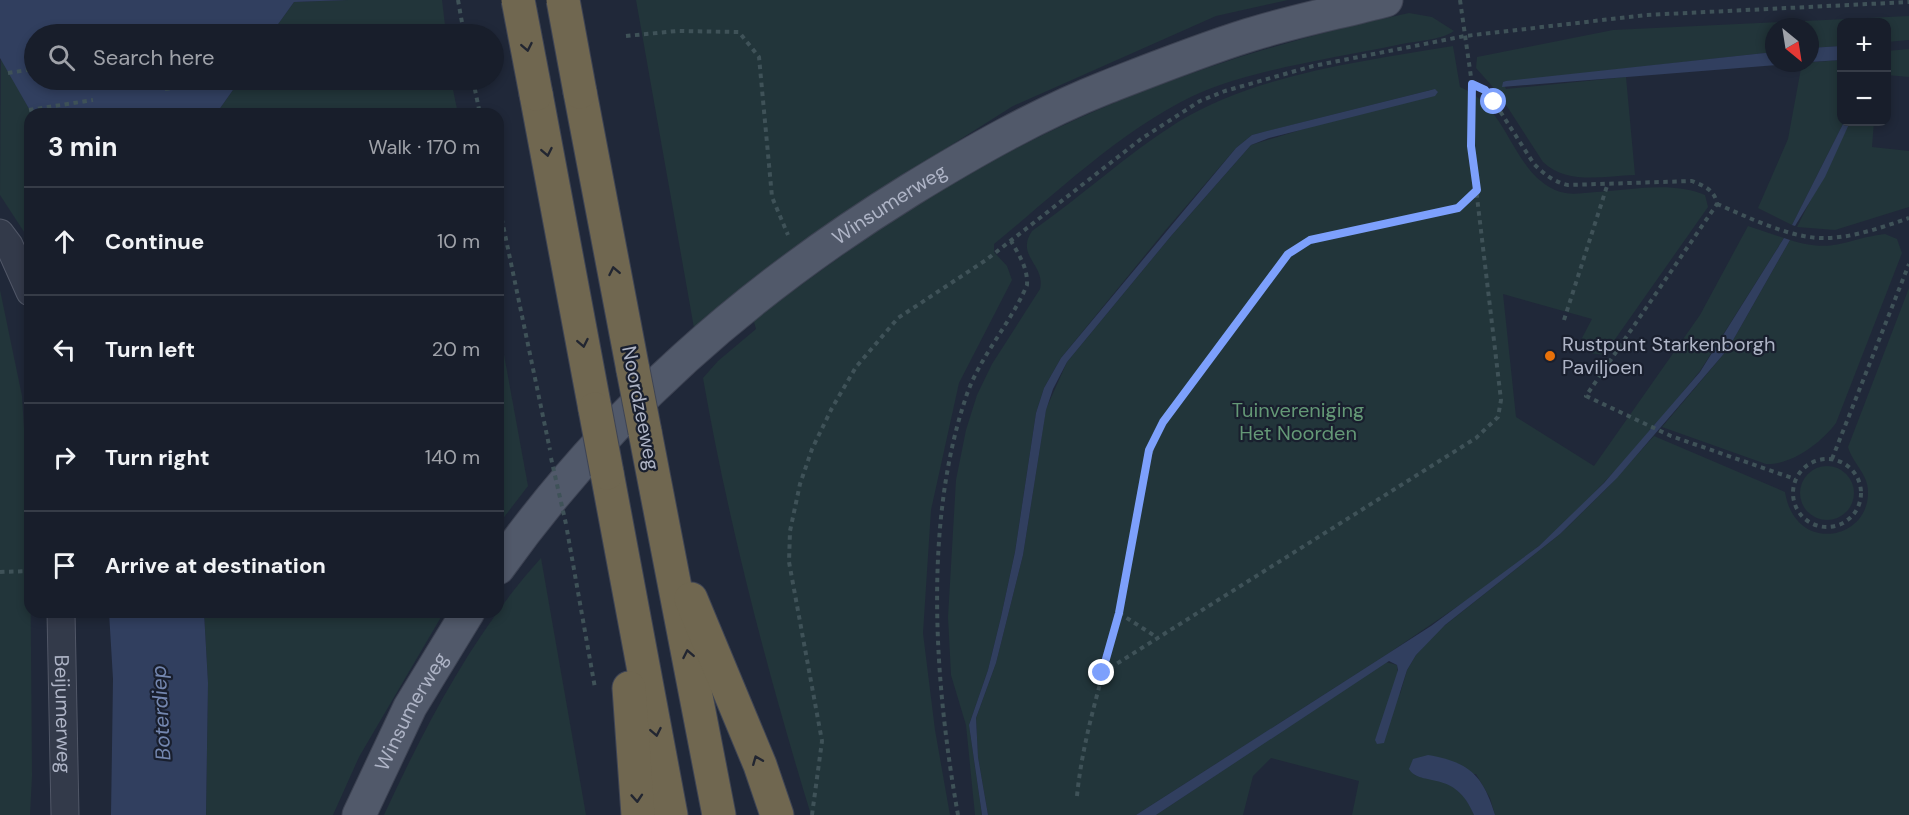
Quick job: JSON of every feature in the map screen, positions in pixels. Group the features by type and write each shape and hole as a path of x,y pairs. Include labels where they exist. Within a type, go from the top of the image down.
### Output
{"highway":[{"path":"518,0 671,815"},
{"name":"Noordzeeweg","path":"563,0 719,815"},
{"path":"618,530 638,815"},
{"path":"665,535 760,765 777,815"}],"main road":[{"name":"Winsumerweg","path":"504,560 575,468 625,414 704,339 842,233 974,151 1104,88 1250,35 1386,0"},
{"name":"Winsumerweg","path":"359,815 410,707 464,618"}],"street":[{"path":"5,239 24,279"},
{"name":"Beijumerweg","path":"61,618 64,815"}],"path":[{"path":"458,0 462,24"},
{"path":"1102,673 1484,433 1498,417 1501,400 1471,146 1472,84 1460,0"},
{"path":"812,815 822,741 789,562 790,531 803,476 832,408 856,367 879,338 905,312 1011,241 1141,140 1200,101 1235,87 1313,66 1465,36 1646,15 1909,2"},
{"path":"626,36 677,31 740,32 759,57 772,197 800,264"},
{"path":"8,73 24,71"},
{"path":"1472,84 1485,90 1534,164 1558,183 1568,185 1692,181 1707,187 1716,198 1717,204 1586,396 1671,436 1795,478"},
{"path":"475,90 479,108"},
{"path":"42,108 93,100"},
{"path":"1564,320 1608,183"},
{"path":"1077,796 1079,774 1102,673 1119,613 1149,450 1163,422 1288,254 1310,240 1458,208 1477,190"},
{"path":"1717,204 1793,234 1827,238 1859,233 1909,218"},
{"path":"504,230 566,524 595,689"},
{"path":"958,815 944,730 939,670 941,517 945,484 965,399 988,351 1027,285 1028,275 1024,264 1011,241"},
{"path":"1832,459 1909,264"},
{"path":"1832,459 1852,469 1859,481 1861,494 1854,512 1839,525 1826,527 1813,524 1802,517 1793,499 1795,478 1803,467 1815,460 1832,459"},
{"path":"0,572 24,571"},
{"path":"1119,613 1158,638"}],"green space":[{"path":"442,0 445,24 278,24 294,2"},
{"path":"636,0 1288,0 1216,16 1013,106 877,192 727,300 694,328"},
{"path":"1409,13 1432,17 1454,31 1434,39 1263,72 1190,97 1130,133 994,244 994,252 1007,266 1012,280 959,383 931,510 923,633 935,730 950,815 811,815 750,598 703,378 718,361 756,329 754,322 757,317 838,258 921,202 1036,138 1157,86 1219,64 1281,45"},
{"path":"1909,16 1909,40 1891,42 1891,18 1867,18"},
{"path":"1837,19 1837,46 1819,47 1819,20"},
{"path":"1765,23 1765,53 1503,82 1506,89 1626,77 1635,175 1586,178 1563,174 1543,162 1499,94 1476,68 1477,57 1613,30"},
{"name":"Tuinvereniging Het Noorden","path":"1453,46 1460,87 1476,96 1489,109 1528,168 1540,181 1555,190 1575,194 1666,187 1705,195 1708,207 1604,355 1589,353 1582,338 1592,319 1503,294 1516,417 1594,466 1700,315 1748,226 1784,238 1700,371 1640,444 1579,509 1539,546 1492,583 1386,655 1136,815 988,815 978,757 976,718 996,663 1023,555 1046,409 1067,362 1171,236 1251,145 1435,89 1252,135 1236,148 1164,232 1061,358 1044,388 1036,413 1015,552 1001,617 988,670 969,725 982,815 975,815 966,725 951,675 948,617 956,480 966,430 977,395 992,364 1040,289 1039,273 1027,247 1032,231 1159,134 1209,106 1241,92 1311,72"},
{"path":"1909,49 1909,77 1891,75 1891,51"},
{"path":"1,58 29,108 24,108 24,232 0,195"},
{"path":"1837,60 1837,126 1842,126 1792,225 1758,208 1788,139 1800,72 1819,72 1819,62"},
{"path":"233,90 453,90 457,108 220,108"},
{"path":"1848,126 1874,126 1872,147 1909,151 1909,207 1835,230 1797,227"},
{"path":"1885,234 1897,239 1902,253 1836,423 1814,445 1786,461 1766,464 1662,427 1728,349 1790,240 1829,246"},
{"path":"1909,288 1909,815 1495,815 1490,798 1476,774 1414,775 1434,779 1451,786 1464,797 1474,815 1352,815 1359,781 1271,758 1253,776 1243,815 1156,815 1386,662 1397,665 1400,694 1407,670 1416,655 1434,634 1560,534 1608,487 1654,436 1785,492 1791,512 1802,525 1816,532 1830,534 1844,530 1856,522 1865,509 1868,487 1848,447"},
{"path":"0,290 22,396 24,618 31,618 32,776 30,815 0,815"},
{"path":"504,355 528,486 504,517"},
{"path":"1827,466 1837,468 1846,474 1852,483 1854,493 1852,503 1846,512 1837,518 1827,520 1817,518 1808,512 1802,503 1800,493 1802,483 1808,474 1817,468"},
{"path":"541,558 586,815 384,815 434,713 453,680 493,618 504,618 504,604"},
{"path":"204,618 440,618 359,757 333,815 206,815 208,683"}],"water":[{"path":"0,0 348,0 294,2 278,24 24,24 24,90 233,90 220,108 29,108 0,58"},
{"path":"1837,46 1837,60 1819,61 1819,47"},
{"path":"1765,53 1765,66 1502,87 1503,82"},
{"path":"1435,89 1438,92 1435,96 1269,138 1251,145 1171,236 1067,362 1053,389 1046,410 1023,555 996,663 976,718 978,757 988,815 982,815 969,725 988,670 1015,552 1036,413 1044,388 1061,358 1236,148 1252,135"},
{"path":"1842,126 1848,126 1825,177 1795,226 1792,225"},
{"path":"1784,238 1790,240 1728,349 1617,478 1560,534 1445,625 1416,655 1407,670 1384,743 1377,744 1375,740 1398,670 1397,665 1389,661 1156,815 1136,815 1431,626 1539,546 1604,483 1700,372"},
{"name":"Boterdiep","path":"109,618 204,618 208,683 206,815 111,815 113,679"},
{"path":"1428,755 1454,762 1472,773 1485,790 1495,815 1474,815 1458,791 1448,785 1414,775 1409,769 1413,759"}],"place":[{"name":"Rustpunt Starkenborgh Paviljoen","path":"1550,356"}],"route":[{"path":"1102,673 1119,613 1149,450 1163,422 1288,254 1310,240 1458,208 1477,190 1471,146 1472,84 1485,90 1494,102"}]}
